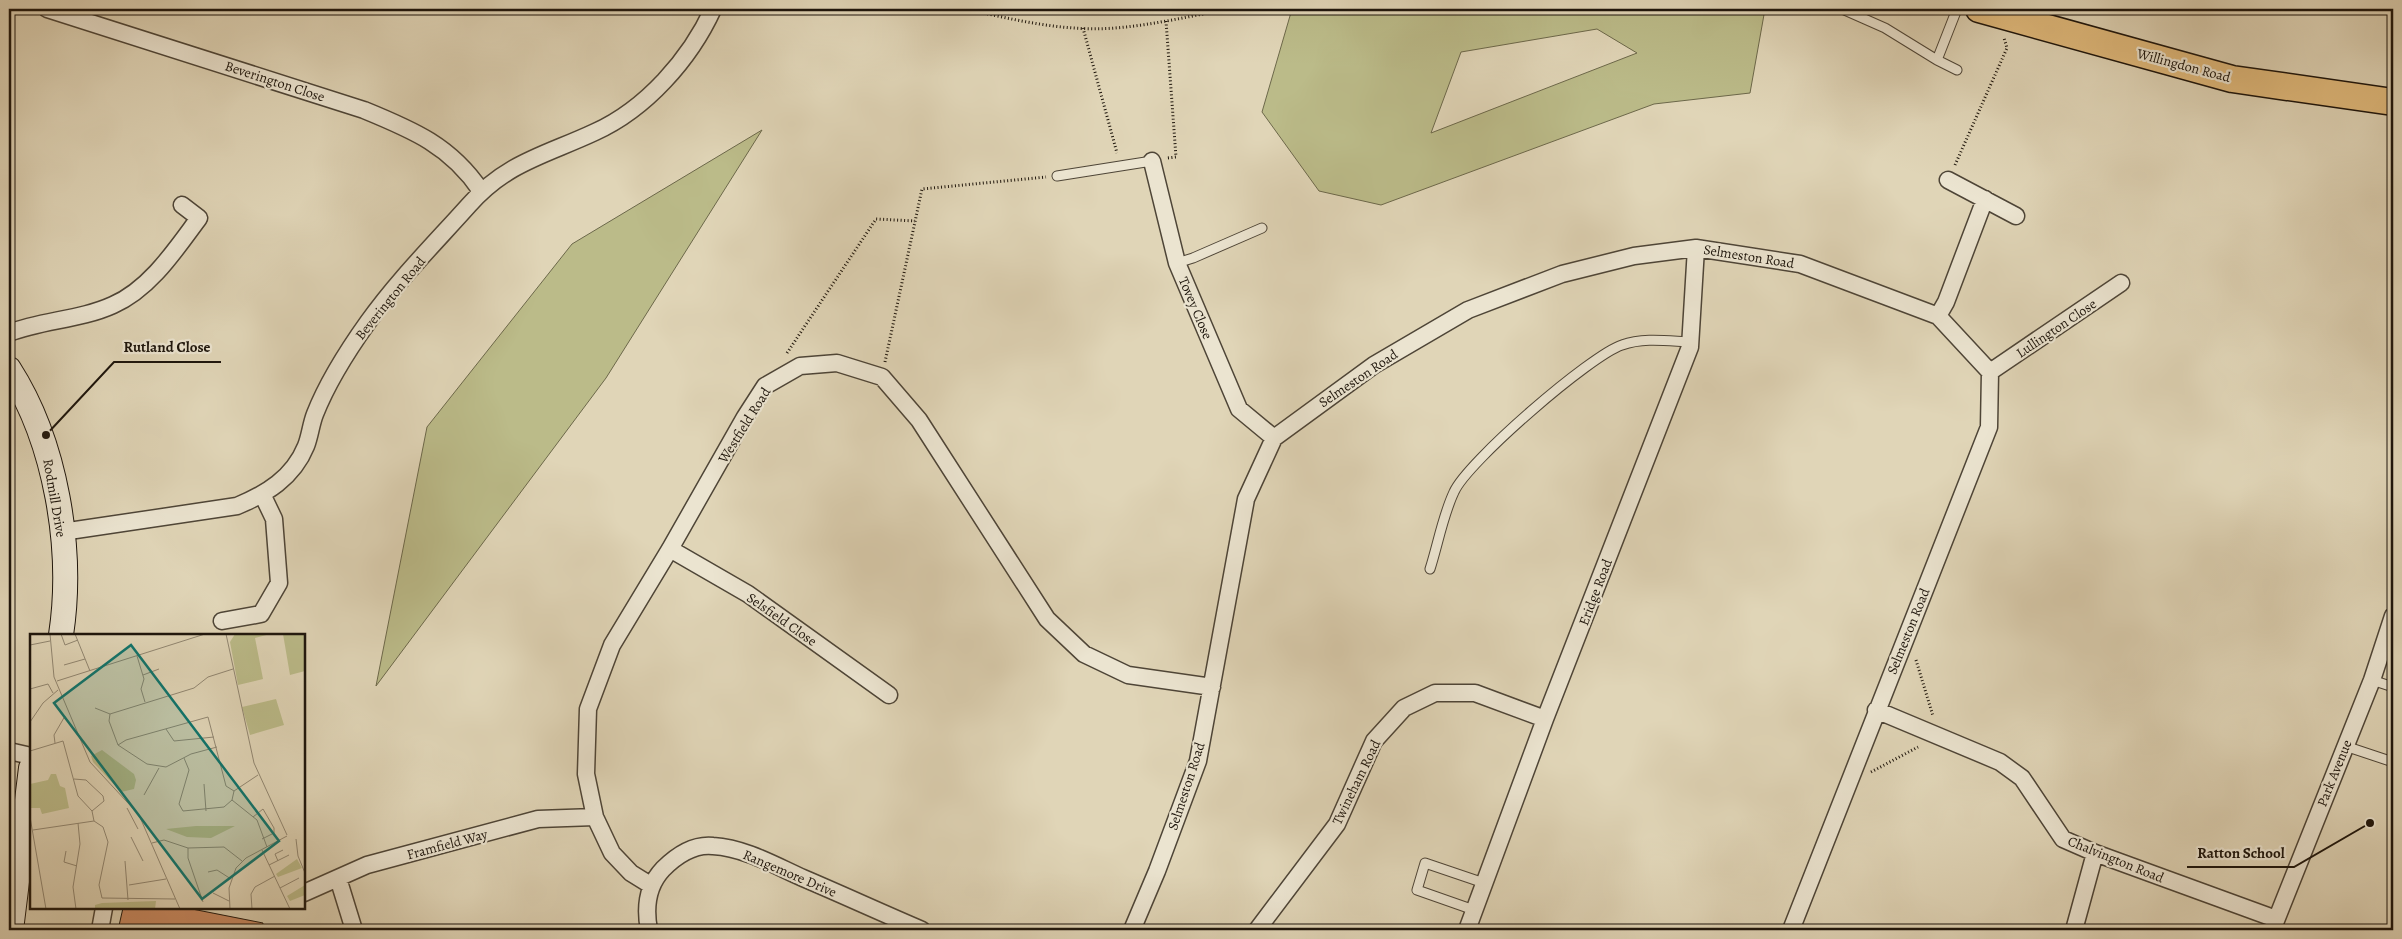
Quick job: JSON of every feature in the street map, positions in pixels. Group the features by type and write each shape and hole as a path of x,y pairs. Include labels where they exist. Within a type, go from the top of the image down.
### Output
{"main road":[{"name":"Willingdon Road","path":"1988,12 2232,79 2393,102"}],"street":[{"name":"Beverington Close","path":"47,9 346,104 404,126 439,146 481,191"},
{"name":"Beverington Road","path":"62,532 236,506 263,496 283,480 296,464 306,446 315,414 336,372 368,322 481,191 510,168 597,132 623,117 659,85 686,54 713,9"},
{"name":"Tovey Close","path":"1152,161 1177,263 1239,409 1274,438"},
{"path":"1948,180 2016,216"},
{"path":"1938,316 1946,302 1985,199"},
{"path":"9,333 113,305 138,290 172,254 199,218 182,205"},
{"name":"Selmeston Road","path":"1132,930 1157,871 1198,761 1246,499 1274,438 1374,365 1468,310 1562,274 1634,256 1696,248 1800,264 1938,316 1990,372 1989,427 1876,710 1792,930"},
{"name":"Eridge Road","path":"1467,930 1545,719 1691,342 1696,248"},
{"name":"Lullington Close","path":"1990,372 2121,283"},
{"name":"Westfield Road","path":"652,886 630,873 612,854 595,817 586,774 588,709 612,645 670,550 765,386 800,366 837,363 882,377"},
{"name":"Rodmill Drive","path":"9,369 23,390 45,446 62,532 66,584 61,634"},
{"path":"882,377 919,420 1048,619 1084,654 1128,675 1212,687"},
{"path":"222,621 261,614 278,583 274,519 263,496"},
{"name":"Selsfield Close","path":"670,550 748,594 889,695"},
{"name":"Park Avenue","path":"2274,925 2372,680 2393,616"},
{"name":"Twineham Road","path":"1257,930 1337,824 1374,741 1404,708 1436,693 1475,693 1545,719"},
{"name":"Chalvington Road","path":"1876,710 2000,762 2022,778 2063,839 2274,925"},
{"path":"9,751 30,756"},
{"path":"11,930 29,811 30,790"},
{"name":"Framfield Way","path":"305,893 366,865 538,819 595,817"},
{"name":"Rangemore Drive","path":"649,930 646,917 648,901 652,886 661,871 673,859 686,852 712,846 746,852 922,930"},
{"path":"2074,930 2095,853"},
{"path":"338,878 354,930"},
{"path":"100,930 104,909"}],"lane":[{"path":"1842,9 1885,28 1957,70"},
{"path":"1937,60 1957,9"},
{"path":"1057,176 1152,161"},
{"path":"1177,263 1262,228"},
{"path":"1430,568 1454,492 1463,476 1497,442 1575,374 1622,345 1651,339 1691,342"},
{"path":"2372,680 2393,687"},
{"path":"2345,746 2393,762"},
{"path":"1474,910 1416,890 1425,863 1484,883"}],"path":[{"path":"967,9 1017,21 1083,28 1115,28 1229,9"},
{"path":"1948,180 2007,48 1988,12"},
{"path":"1152,161 1176,156 1166,21"},
{"path":"1083,28 1120,166"},
{"path":"882,377 922,189 1057,176"},
{"path":"786,354 876,219 915,221"},
{"path":"1848,784 1939,736 1908,631"}],"green space":[{"path":"1292,9 1765,9 1750,93 1654,104 1381,205 1319,191 1262,112","holes":["1597,29 1637,53 1431,133 1461,52"]},
{"path":"762,130 606,378 376,686 427,427 572,244"}],"building":[{"path":"123,909 192,909 263,923 262,930 118,930"}],"place":[{"name":"Rutland Close","path":"46,435"},
{"name":"Ratton School","path":"2370,823"}]}
